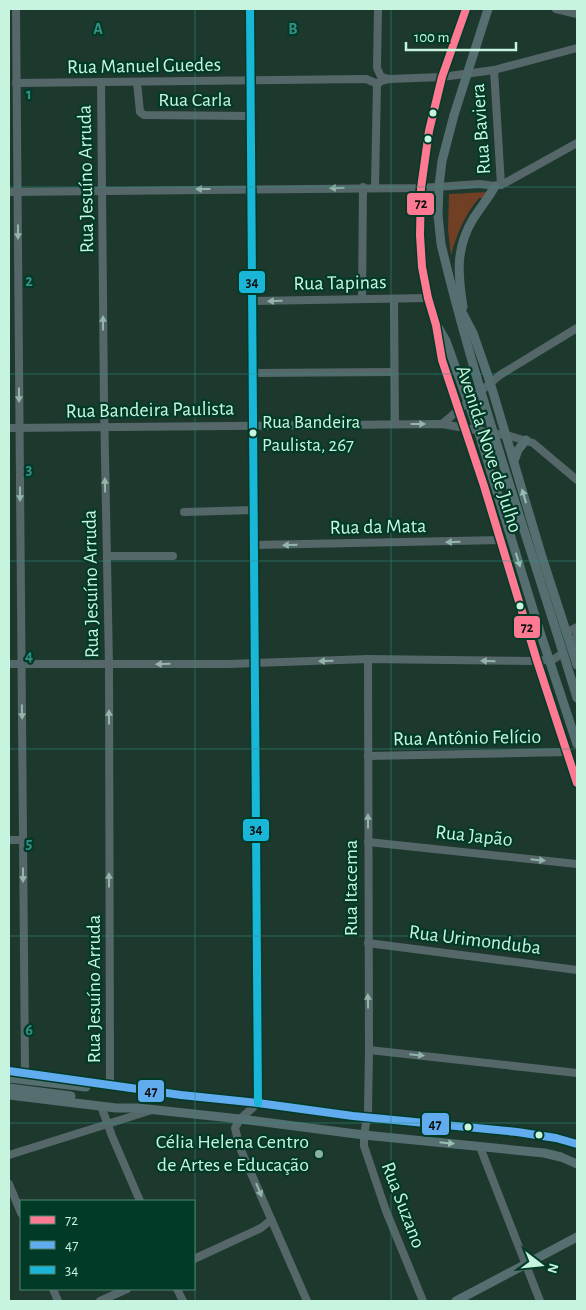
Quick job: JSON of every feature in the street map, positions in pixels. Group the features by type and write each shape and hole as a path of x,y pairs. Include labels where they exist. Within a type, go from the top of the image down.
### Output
{"main road":[{"name":"Avenida Nove de Julho","path":"466,9 442,77 429,131 421,188 422,267 442,360 502,540 537,661 577,783"},
{"name":"Avenida Nove de Julho","path":"488,9 466,74 442,160 438,215 441,244 461,310 492,434 568,651 577,666"},
{"path":"461,310 458,274 462,247 473,220 498,185"},
{"name":"Avenida Nove de Julho","path":"461,310 473,333 490,382 542,557 567,632 568,651 577,698"},
{"name":"Avenida Nove de Julho","path":"436,325 446,341 478,430 577,744"},
{"path":"514,462 518,450 526,440"},
{"path":"9,1071 108,1086 367,1117 517,1132 577,1143"},
{"path":"9,1078 86,1087 108,1086"},
{"path":"9,1088 153,1110 364,1135 544,1153 561,1157 577,1164"},
{"path":"9,1095 101,1106 138,1108"},
{"path":"456,1301 577,1237"}],"street":[{"path":"16,9 12,67 16,83 13,192 18,302 24,1073"},
{"path":"250,9 258,1103 240,1119 235,1128 237,1138 271,1220 307,1301"},
{"path":"376,188 380,80 377,68 378,9"},
{"path":"556,9 577,14"},
{"name":"Rua Manuel Guedes","path":"16,83 380,80 442,77 494,70 577,48"},
{"name":"Rua Baviera","path":"494,70 498,185"},
{"name":"Rua Jesuíno Arruda","path":"101,82 108,665 108,1086"},
{"name":"Rua Carla","path":"137,82 139,108 140,112 144,115 251,116"},
{"path":"13,192 363,187 421,188 480,184 498,185 577,143"},
{"path":"362,299 363,187"},
{"name":"Rua Tapinas","path":"252,301 428,298"},
{"path":"394,299 395,424"},
{"path":"9,302 18,302"},
{"path":"442,424 490,382 577,328"},
{"path":"253,372 394,372"},
{"name":"Rua Bandeira Paulista","path":"9,428 253,424 442,424 526,440 541,448 577,480"},
{"path":"184,512 254,510"},
{"name":"Rua da Mata","path":"254,546 502,540"},
{"path":"107,556 173,556"},
{"path":"567,632 577,627"},
{"path":"9,664 255,663 368,659 537,661 554,659 568,651 577,634"},
{"name":"Rua Itacema","path":"367,1117 369,1050 368,659"},
{"name":"Rua Antônio Felício","path":"368,756 568,752"},
{"path":"9,840 23,840"},
{"name":"Rua Japão","path":"368,842 577,864"},
{"name":"Rua Urimonduba","path":"368,943 577,970"},
{"path":"369,1050 577,1074"},
{"path":"101,1106 107,1125 140,1200"},
{"path":"9,1154 153,1110"},
{"name":"Rua Suzano","path":"367,1117 364,1135 365,1149 372,1173 423,1301"},
{"path":"480,1147 540,1301"},
{"path":"9,1184 20,1211"},
{"path":"195,1258 261,1228 271,1220"},
{"path":"100,1301 125,1290"}],"shaded area":[{"path":"488,192 482,198 479,198 465,218 451,255 448,230 449,194"}],"transit line":[{"name":"34","path":"250,9 258,1103"},
{"name":"72","path":"466,9 442,77 429,131 421,188 420,235 422,267 442,360 484,486 537,661 577,783"},
{"name":"47","path":"9,1071 353,1116 517,1132 556,1138 577,1144"}],"place":[{"name":"Rua Bandeira Paulista, 267","path":"253,433"},
{"name":"Célia Helena Centro de Artes e Educação","path":"319,1154"}]}
